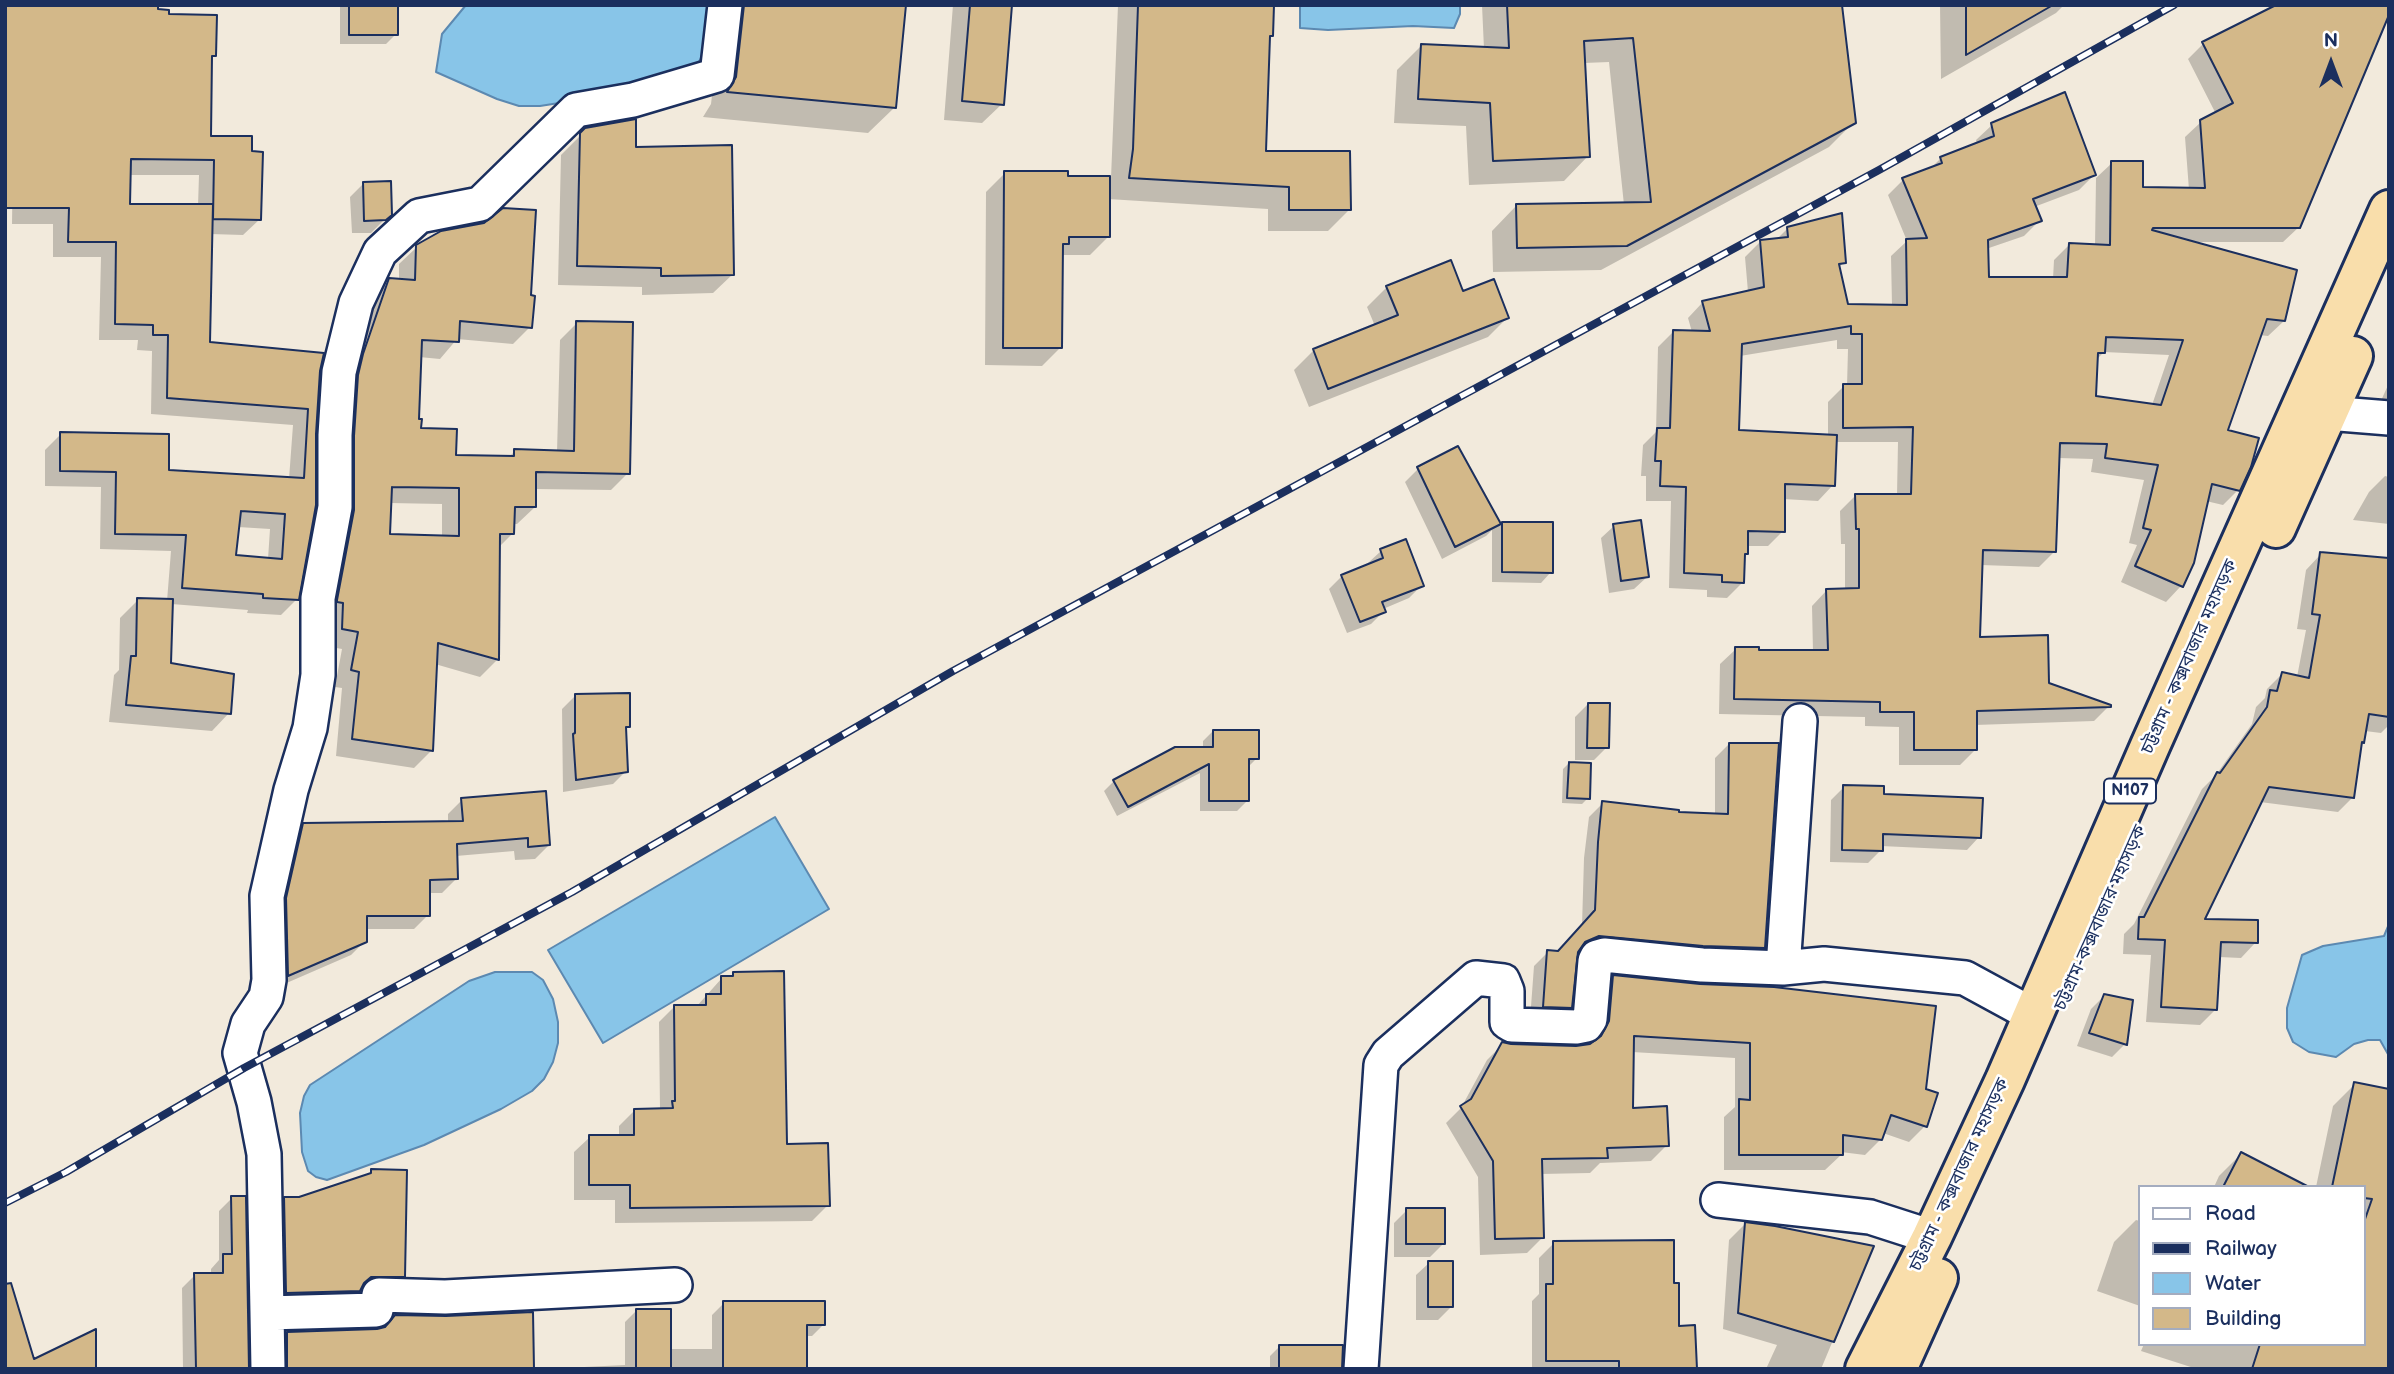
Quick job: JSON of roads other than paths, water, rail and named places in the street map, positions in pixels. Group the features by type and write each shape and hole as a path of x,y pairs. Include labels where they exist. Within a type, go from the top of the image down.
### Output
{"highway":[{"name":"চট্টগ্রাম - কক্সবাজার মহাসড়ক","path":"1865,1369 1932,1237 2034,1015 2150,746 2389,210"},
{"name":"চট্টগ্রাম-কক্সবাজার মহাসড়ক","path":"1897,1369 2389,274"}],"street":[{"path":"268,1369 264,1154 254,1102 240,1053 248,1024 266,997 269,980 267,896 291,790 310,728 318,675 318,598 335,507 335,435 339,372 356,303 380,252 419,216 480,204 576,110 633,100 717,75 725,5"},
{"path":"2328,413 2389,418"},
{"path":"1783,968 1800,721"},
{"path":"1360,1369 1381,1065 1388,1054 1490,979 1507,991 1507,1022 1512,1025 1586,1026 1590,1019 1594,964 1600,956 1702,965 1783,968 1824,964 1965,978 2034,1015"},
{"path":"1718,1200 1870,1217 1932,1237"},
{"path":"267,1313 376,1310 379,1295 445,1297 675,1285"}],"water":[{"path":"466,5 711,5 704,53 697,65 578,100 540,106 519,106 436,72 442,34"},
{"path":"1300,5 1460,5 1460,14 1454,28 1413,26 1328,30 1300,28"},
{"path":"775,817 829,909 603,1043 548,950"},
{"path":"2389,924 2389,1056 2380,1040 2354,1044 2336,1057 2309,1052 2293,1042 2287,1028 2287,1008 2302,955 2323,946 2384,936"},
{"path":"495,972 532,972 543,980 553,999 558,1022 558,1043 553,1062 544,1079 532,1091 501,1109 424,1145 327,1180 308,1171 302,1152 300,1113 310,1085 469,981"}],"railway":[{"path":"5,1203 66,1172 244,1068 572,892 953,671 1879,170 2174,5"}]}
